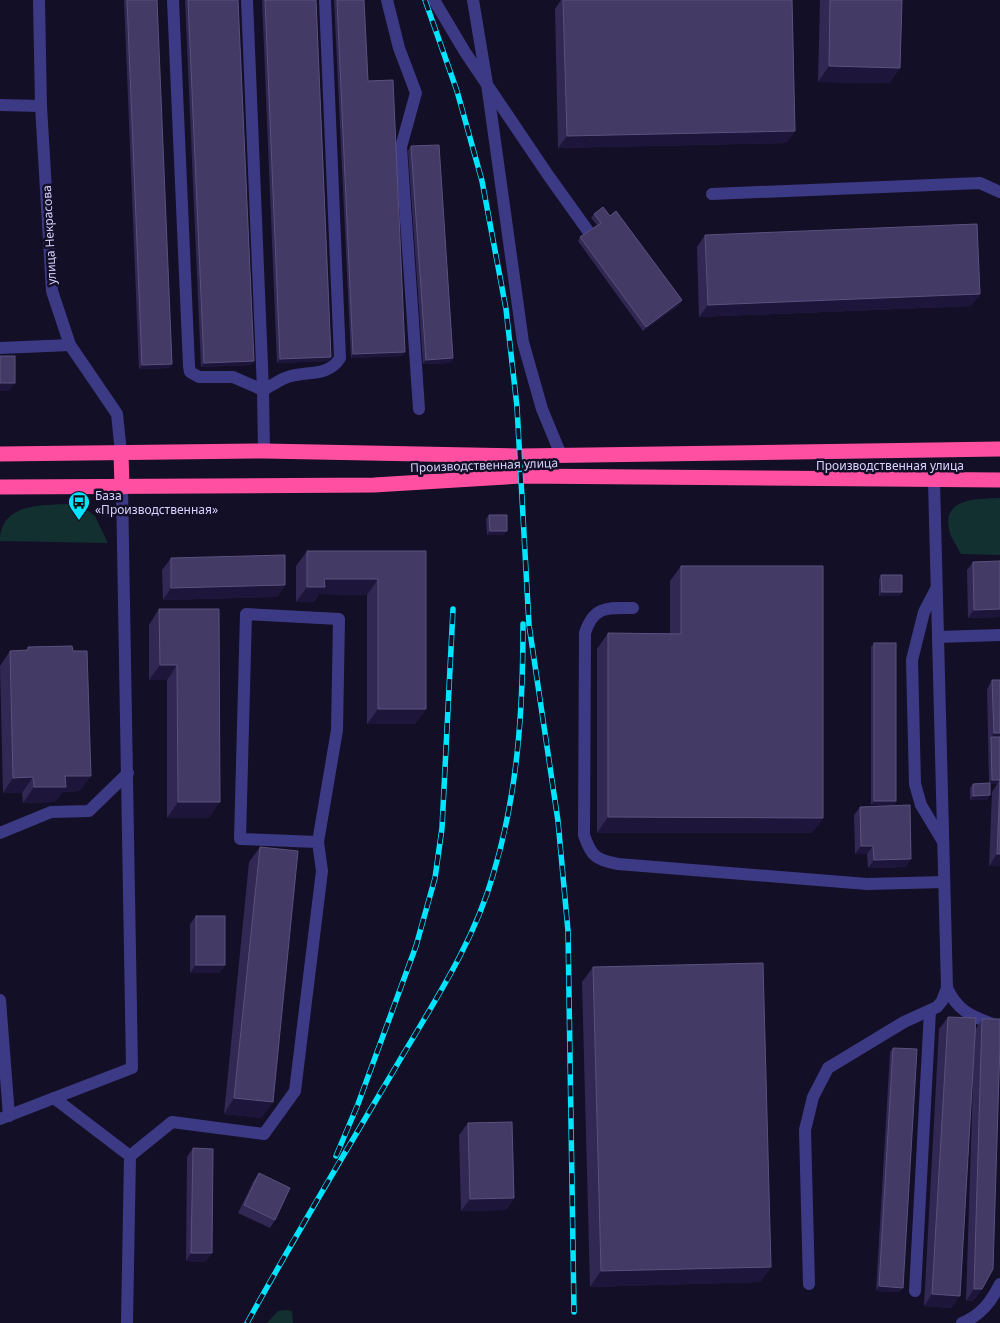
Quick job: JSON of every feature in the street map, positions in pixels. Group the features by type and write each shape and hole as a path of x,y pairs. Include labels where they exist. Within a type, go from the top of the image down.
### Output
{"highway":[{"name":"Производственная улица","path":"0,454 264,451 561,455 1000,449"},
{"path":"121,453 122,488"},
{"name":"Производственная улица","path":"0,486 122,488 374,485 521,476 934,481 1000,480"}],"street":[{"name":"улица Некрасова","path":"39,0 41,106 52,291 70,345 117,414 121,453"},
{"path":"173,0 188,366 190,372 199,377 233,377 264,390"},
{"path":"247,0 264,390 264,451"},
{"path":"264,390 286,378 323,372 335,367 340,358 325,0"},
{"path":"387,0 399,48 416,94 402,147 419,409"},
{"path":"434,0 548,175 604,252"},
{"path":"473,0 524,342 542,409 561,455"},
{"path":"0,105 41,106"},
{"path":"712,194 980,183 1000,192"},
{"path":"0,348 70,345"},
{"path":"809,1284 805,1130 808,1111 815,1090 828,1068 904,1022 930,1011 942,1001 947,988 934,481"},
{"path":"0,1000 5,1117 132,1068 122,488"},
{"path":"937,586 924,612 912,660 914,746 915,784 918,796 943,843"},
{"path":"634,608 606,608 595,614 588,622 585,633 584,834 589,850 601,860 618,864 867,884 944,882"},
{"path":"127,1323 130,1156 172,1122 264,1134 295,1091 322,871 318,842 337,730 339,619 246,614 240,839 318,842"},
{"path":"938,637 1000,636"},
{"path":"0,833 51,812 89,811 128,773"},
{"path":"947,988 954,1002 962,1011 1000,1027"},
{"path":"915,1291 930,1011"},
{"path":"54,1098 130,1156"},
{"path":"962,1323 973,1318 990,1304 1000,1284"}],"green space":[{"path":"1000,498 1000,555 961,554 950,532 948,519 951,511 957,505 964,502"},
{"path":"79,504 95,516 108,543 0,541 2,528 8,518 17,512 41,505"},
{"path":"278,1311 292,1311 293,1323 267,1323"}],"building":[{"path":"127,0 157,0 172,364 142,365"},
{"path":"188,0 238,0 254,361 204,363"},
{"path":"265,0 316,0 331,357 280,359"},
{"path":"337,0 364,0 368,81 393,80 405,352 353,354"},
{"path":"563,0 792,0 795,131 567,136"},
{"path":"830,0 902,0 900,68 829,66"},
{"path":"439,145 453,358 426,360 411,146"},
{"path":"603,207 610,216 616,211 682,300 646,327 580,237 601,223 594,214"},
{"path":"977,224 980,294 708,305 705,235"},
{"path":"0,356 15,356 15,383 0,383"},
{"path":"489,515 507,515 507,531 490,531"},
{"path":"307,551 426,551 426,709 378,709 378,579 324,579 325,587 307,587"},
{"path":"285,555 285,585 171,588 171,558"},
{"path":"1000,561 1000,609 974,610 973,562"},
{"path":"681,566 823,566 823,818 608,817 608,633 681,634"},
{"path":"881,575 902,575 902,592 882,592"},
{"path":"159,609 219,609 220,802 178,802 177,665 160,665"},
{"path":"874,643 896,643 896,801 874,801"},
{"path":"72,646 73,651 87,651 91,776 65,776 66,787 34,787 33,777 13,778 10,651 28,650 28,647"},
{"path":"992,680 1000,680 1000,733 994,733"},
{"path":"991,737 1000,737 1000,780 992,780"},
{"path":"1000,780 1000,854 997,854"},
{"path":"990,783 990,795 973,796 973,784"},
{"path":"910,805 911,859 874,860 873,846 861,846 860,807"},
{"path":"260,847 298,851 273,1102 234,1098"},
{"path":"196,916 225,916 225,965 196,965"},
{"path":"763,963 771,1267 601,1271 593,967"},
{"path":"948,1017 976,1018 960,1296 932,1294"},
{"path":"982,1019 1000,1019 1000,1043 993,1269 982,1289 974,1289"},
{"path":"893,1048 917,1049 903,1288 879,1286"},
{"path":"512,1122 514,1198 470,1199 468,1123"},
{"path":"193,1148 213,1149 212,1253 191,1253"},
{"path":"259,1173 290,1188 275,1220 244,1205"}],"railway":[{"path":"425,0 457,91 482,181 506,309 517,407 529,625 558,821 568,931 574,1312"},
{"path":"336,1156 358,1104 416,946 435,878 442,828 453,609"},
{"path":"247,1323 319,1196 436,1000 462,951 484,901 501,844 513,782 522,688 523,624"}],"place":[{"name":"База «Производственная»","path":"79,521"}]}
